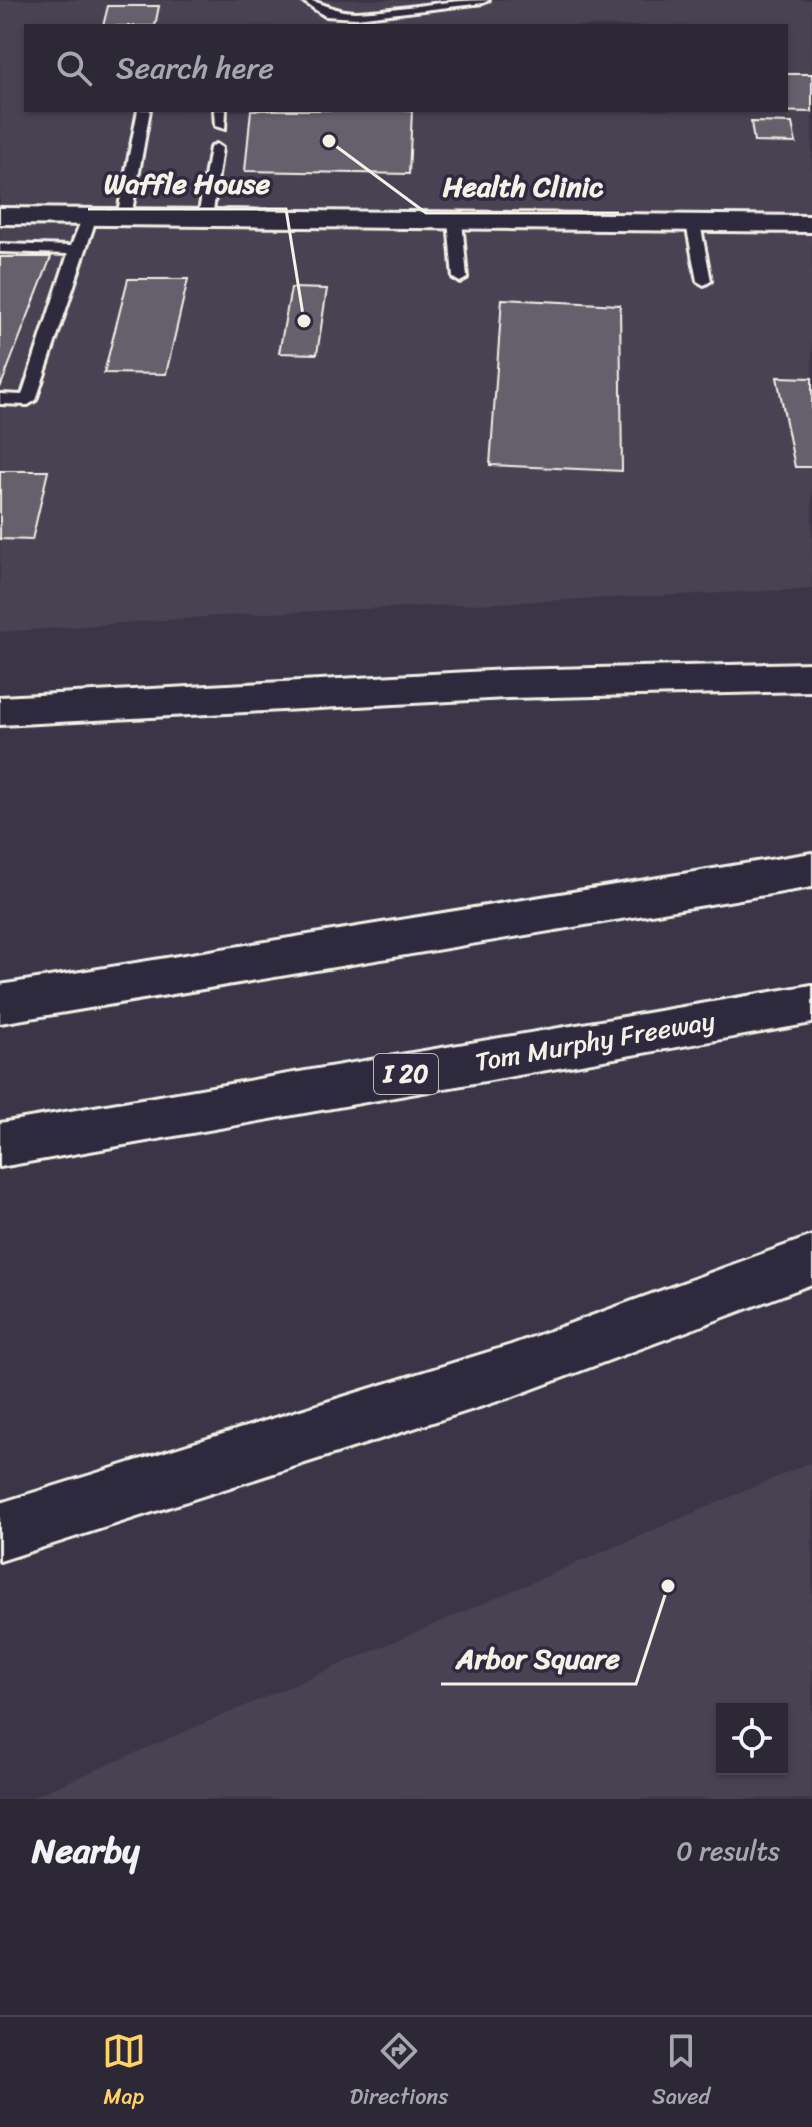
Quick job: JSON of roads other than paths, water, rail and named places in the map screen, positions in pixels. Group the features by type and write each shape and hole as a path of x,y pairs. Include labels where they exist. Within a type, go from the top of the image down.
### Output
{"highway":[{"path":"0,711 507,684 812,677"},
{"path":"0,1004 812,870"},
{"name":"Tom Murphy Freeway","path":"0,1145 812,1004"},
{"path":"0,1532 431,1398 738,1290 812,1260"}],"street":[{"path":"0,216 812,224"}],"lane":[{"path":"307,0 329,14 356,15 483,0"},
{"path":"124,217 144,112"},
{"path":"220,112 221,126"},
{"path":"205,218 216,148"},
{"path":"0,399 28,400 76,250 90,216"},
{"path":"455,220 460,278"},
{"path":"693,223 704,281"},
{"path":"0,248 76,250"}],"place":[{"name":"Health Clinic","path":"329,141"},
{"name":"Waffle House","path":"304,321"},
{"name":"Arbor Square","path":"668,1586"}]}
